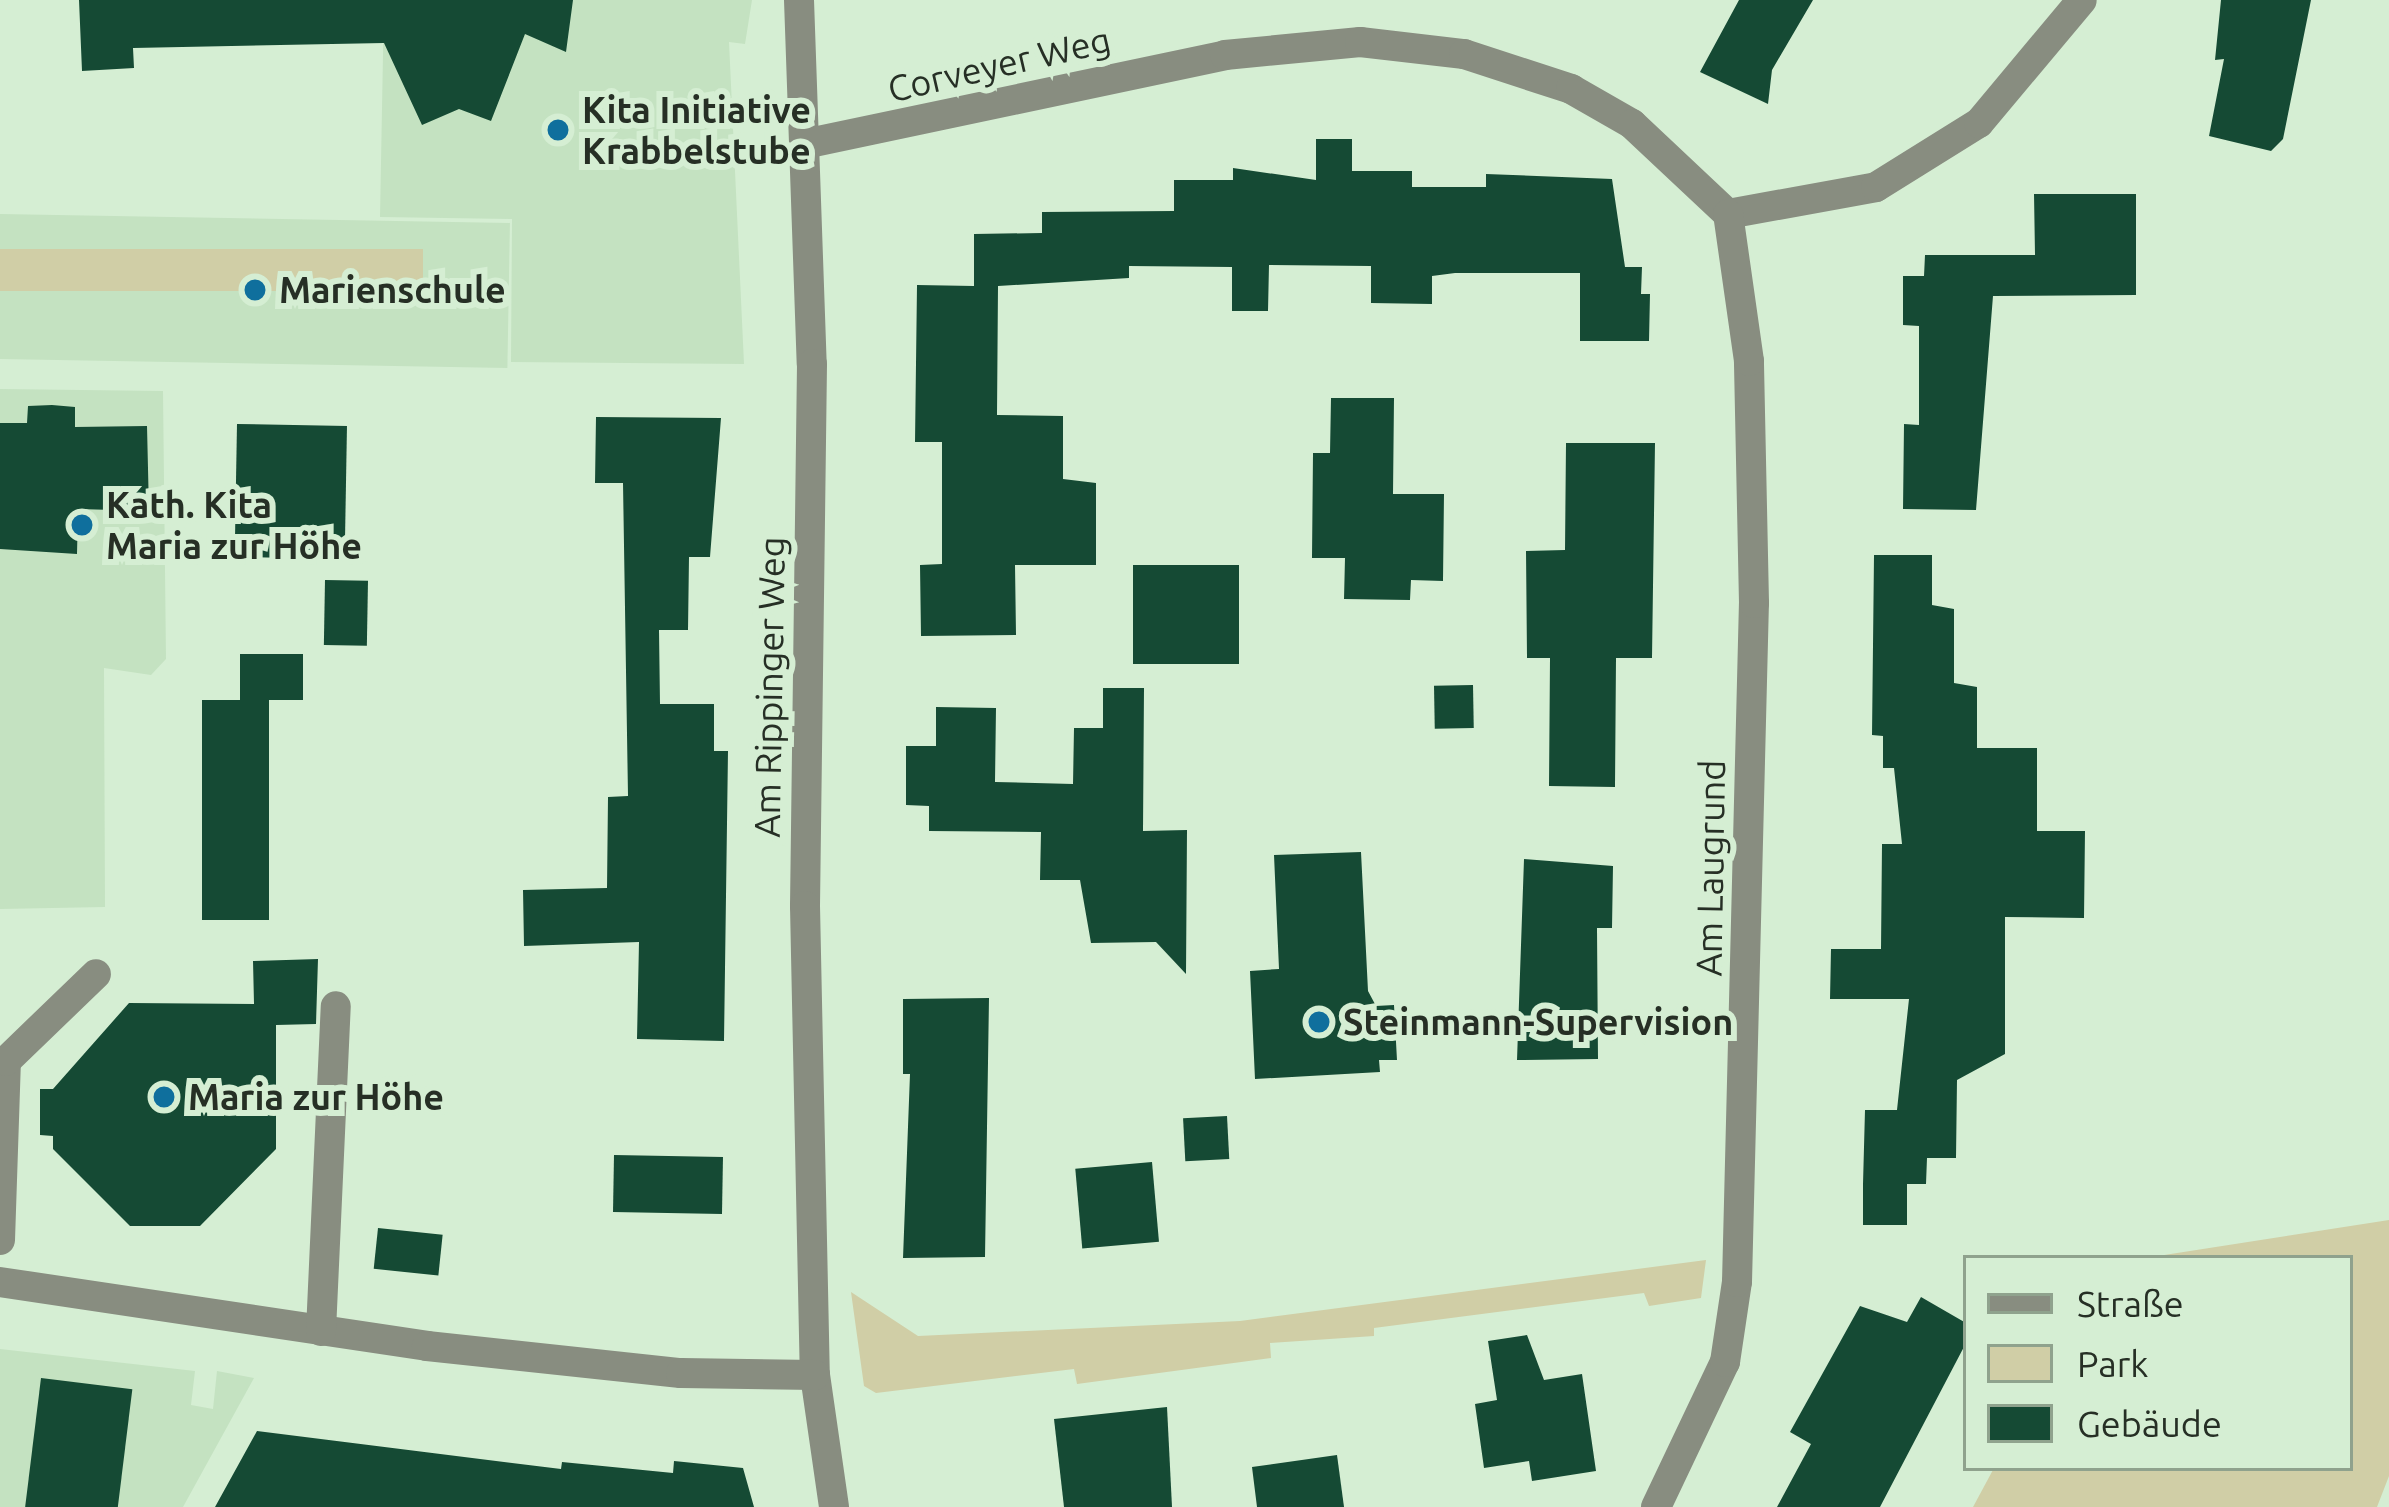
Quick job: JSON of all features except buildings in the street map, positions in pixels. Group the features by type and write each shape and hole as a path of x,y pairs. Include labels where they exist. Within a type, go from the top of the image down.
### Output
{"street":[{"name":"Am Rippinger Weg","path":"799,0 809,142 806,906 815,1375 834,1507"},
{"path":"1728,214 1876,187 1979,123 2082,0"},
{"name":"Corveyer Weg","path":"809,142 1225,55 1360,42 1464,54 1570,89 1631,124 1728,214"},
{"name":"Am Laugrund","path":"1656,1507 1725,1361 1736,1282 1754,603 1749,361 1728,214"},
{"path":"0,1240 6,1061 96,974"},
{"path":"321,1331 336,1006"},
{"path":"0,1282 321,1331 681,1373 815,1375"}],"shaded area":[{"name":"Kita Initiative Krabbelstube","path":"384,0 752,0 745,44 729,42 744,364 511,362 512,219 380,217"},
{"name":"Marienschule","path":"0,214 510,223 507,368 0,359"},
{"name":"Kath. Kita Maria zur Höhe","path":"0,389 163,391 166,659 151,675 104,668 105,907 0,909"},
{"path":"0,1349 195,1371 191,1405 213,1409 217,1371 254,1378 183,1507 0,1507"}],"green space":[{"path":"0,249 423,249 423,291 0,291"},
{"path":"2389,1220 2389,1476 2377,1507 1973,1507 1992,1471 2353,1471 2353,1255 2164,1255"},
{"path":"1706,1260 1701,1298 1649,1306 1644,1293 1374,1328 1374,1336 1270,1343 1271,1358 1077,1384 1074,1369 876,1393 864,1386 851,1292 918,1336 1240,1321"}],"place":[{"name":"Kita Initiative Krabbelstube","path":"558,130"},
{"name":"Marienschule","path":"255,290"},
{"name":"Kath. Kita Maria zur Höhe","path":"82,525"},
{"name":"Steinmann-Supervision","path":"1319,1022"},
{"name":"Maria zur Höhe","path":"164,1097"}]}
